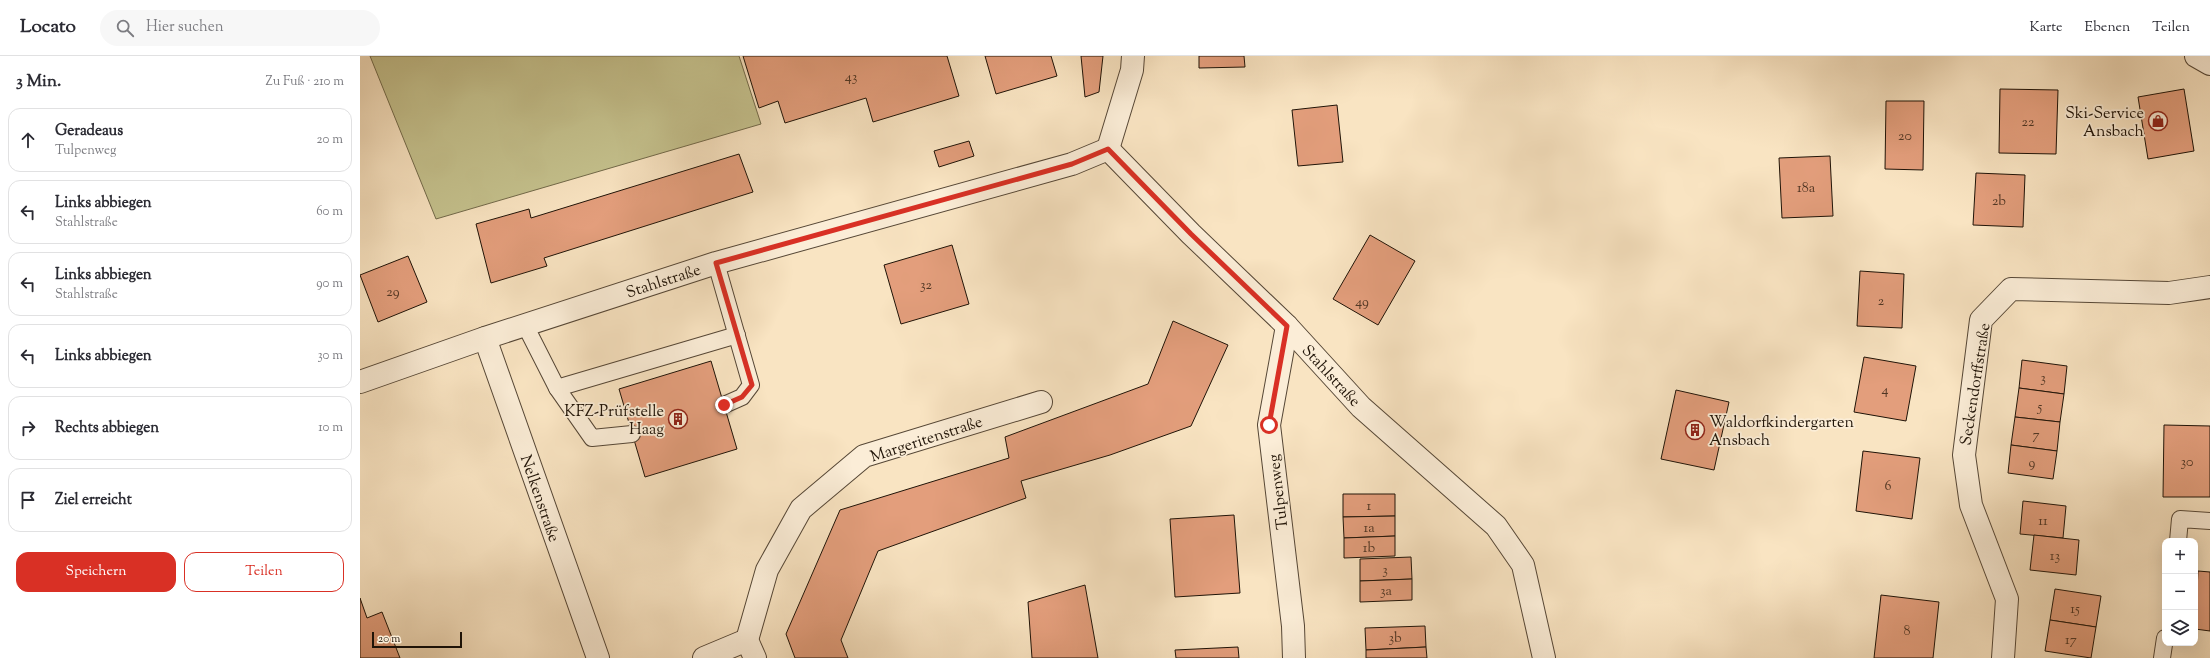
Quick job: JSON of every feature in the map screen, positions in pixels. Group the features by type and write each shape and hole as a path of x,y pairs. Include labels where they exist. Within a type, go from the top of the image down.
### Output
{"street":[{"path":"1108,149 1132,70 1133,56"},
{"path":"2196,56 2210,64"},
{"name":"Stahlstraße","path":"360,382 485,338 716,263 1072,164 1108,149 1191,234 1287,326 1361,407 1496,526 1523,565 1544,658"},
{"name":"Seckendorffstraße","path":"2003,658 2007,599 1971,505 1964,455 1981,320 2010,289 2169,293 2210,287"},
{"name":"Tulpenweg","path":"1287,326 1269,425 1293,626 1294,658"},
{"name":"Nelkenstraße","path":"485,338 598,658"},
{"name":"Margeritenstraße","path":"704,658 751,649 767,570 801,509 864,456 1041,402"}],"lane":[{"path":"716,263 752,385 742,397 724,405"},
{"path":"525,325 557,388 592,438 632,434"},
{"path":"557,388 737,335"},
{"path":"2178,538 2180,519 2210,521"},
{"path":"2162,658 2164,646"}],"shaded area":[{"path":"370,56 739,56 761,124 436,219"}],"building":[{"path":"743,56 947,56 959,96 873,122 866,98 785,123 778,101 759,108"},
{"path":"985,56 1051,56 1057,76 996,94"},
{"path":"1081,56 1103,56 1099,92 1085,97"},
{"path":"1199,56 1244,56 1245,67 1199,68"},
{"path":"2000,89 2058,90 2056,154 1999,153"},
{"path":"2184,89 2194,151 2148,159 2138,97"},
{"path":"1886,101 1924,101 1923,170 1885,169"},
{"path":"1337,105 1343,162 1298,166 1292,110"},
{"path":"969,141 974,156 939,167 934,151"},
{"path":"739,154 753,192 544,258 547,266 491,283 476,224 529,209 531,218"},
{"path":"1830,156 1833,216 1782,218 1779,158"},
{"path":"1976,173 2025,175 2023,227 1973,225"},
{"path":"1370,235 1415,261 1378,325 1333,299"},
{"path":"952,245 969,304 901,324 884,265"},
{"path":"408,256 427,302 378,322 360,275"},
{"path":"1860,271 1904,274 1902,328 1857,326"},
{"path":"1173,321 1228,345 1191,426 1110,455 1021,481 1026,498 878,551 841,640 848,658 795,658 786,634 840,510 1009,458 1005,437 1148,384"},
{"path":"1864,357 1916,366 1906,421 1854,412"},
{"path":"2022,360 2067,366 2064,394 2019,388"},
{"name":"KFZ-Prüfstelle Haag","path":"711,361 737,449 645,477 619,389"},
{"path":"2019,388 2064,394 2060,422 2015,417"},
{"name":"Waldorfkindergarten Ansbach","path":"1676,390 1729,402 1714,470 1661,459"},
{"path":"2015,417 2060,422 2057,451 2011,445"},
{"path":"2164,425 2210,426 2210,497 2163,497"},
{"path":"2011,445 2057,451 2053,479 2008,473"},
{"path":"1863,451 1920,458 1912,519 1856,511"},
{"path":"1343,494 1395,494 1395,516 1343,517"},
{"path":"2023,501 2066,506 2063,538 2020,534"},
{"path":"1234,515 1240,593 1175,597 1170,519"},
{"path":"1395,516 1395,536 1344,538 1343,517"},
{"path":"2034,535 2079,540 2076,575 2030,570"},
{"path":"1395,536 1395,556 1344,558 1344,538"},
{"path":"1411,557 1412,579 1360,581 1360,559"},
{"path":"2198,571 2210,572 2210,631 2198,629"},
{"path":"1412,579 1412,600 1360,602 1360,581"},
{"path":"1085,585 1098,658 1032,658 1028,602"},
{"path":"2055,589 2101,596 2096,627 2050,620"},
{"path":"1881,595 1939,602 1933,658 1874,658"},
{"path":"360,598 367,618 382,612 400,658 360,658"},
{"path":"2050,620 2096,627 2091,658 2045,651"},
{"path":"1425,626 1426,647 1366,650 1365,628"},
{"path":"1238,647 1239,658 1176,658 1175,650"},
{"path":"1426,647 1427,658 1366,658 1366,650"}],"place":[{"name":"Ski-Service Ansbach","path":"2158,121"},
{"name":"KFZ-Prüfstelle Haag","path":"678,419"},
{"name":"Waldorfkindergarten Ansbach","path":"1695,430"}],"route":[{"path":"724,405 742,397 752,385 716,263 1072,164 1108,149 1191,234 1287,326 1269,425"}]}
